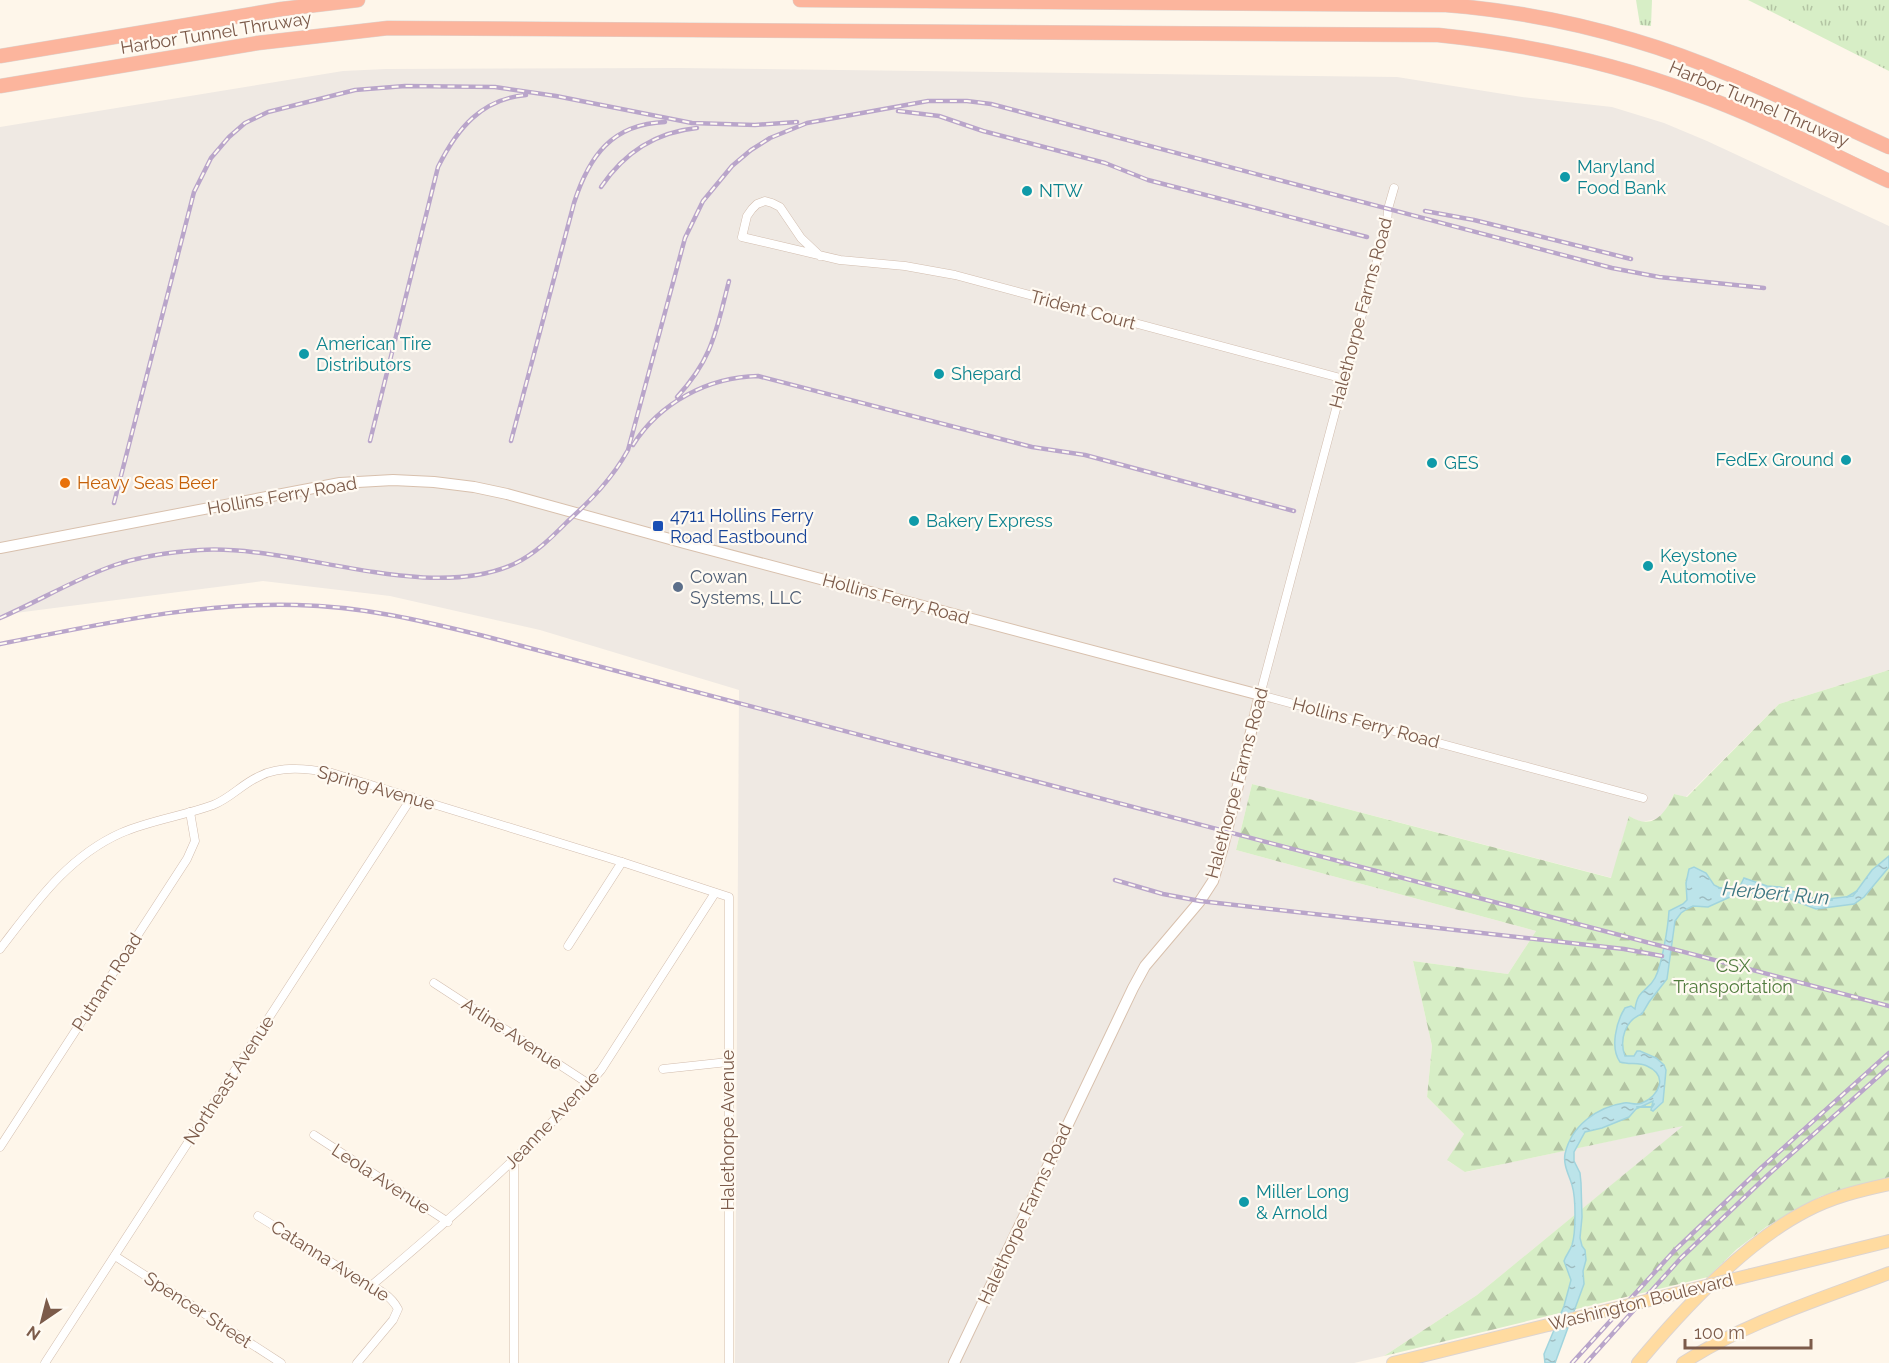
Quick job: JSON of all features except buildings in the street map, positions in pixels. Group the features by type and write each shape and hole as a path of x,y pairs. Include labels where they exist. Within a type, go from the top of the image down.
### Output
{"highway":[{"name":"Harbor Tunnel Thruway","path":"0,56 282,9 358,0"},
{"name":"Harbor Tunnel Thruway","path":"800,0 1446,5 1481,8 1580,26 1678,55 1753,85 1889,147"},
{"name":"Harbor Tunnel Thruway","path":"0,86 258,43 388,28 1437,35 1474,39 1606,64 1696,93 1889,181"}],"main road":[{"path":"1638,1363 1695,1301 1755,1243 1809,1209 1847,1195 1889,1184"},
{"name":"Washington Boulevard","path":"1393,1363 1889,1241"},
{"path":"1683,1363 1724,1338 1756,1324 1889,1273"}],"street":[{"name":"Halethorpe Farms Road","path":"954,1363 1133,987 1145,966 1200,901 1213,881 1260,695 1387,225 1388,208 1394,188"},
{"name":"Trident Court","path":"820,256 801,238 780,207 765,201 757,204 747,216 741,237 820,256 905,266 955,276 1344,379"},
{"name":"Hollins Ferry Road","path":"0,548 340,483 393,480 464,486 507,494 1643,798"},
{"name":"Spring Avenue","path":"0,949 43,892 74,862 120,834 213,805 231,797 259,776 292,769 332,773 729,897"},
{"name":"Northeast Avenue","path":"45,1363 412,797"},
{"name":"Putnam Road","path":"0,1147 187,859 195,841 190,812"},
{"path":"568,946 622,862"},
{"name":"Jeanne Avenue","path":"372,1285 448,1222 514,1160 589,1084 601,1070 715,893"},
{"name":"Halethorpe Avenue","path":"729,897 729,1363"},
{"name":"Arline Avenue","path":"434,984 589,1084"},
{"path":"663,1069 728,1062"},
{"name":"Leola Avenue","path":"314,1136 448,1222"},
{"path":"514,1160 514,1363"},
{"name":"Catanna Avenue","path":"258,1216 353,1276 372,1285 390,1298 398,1309 393,1320 357,1363"},
{"name":"Spencer Street","path":"115,1256 280,1363"}],"shaded area":[{"path":"679,68 1397,77 1522,97 1612,107 1664,123 1707,141 1889,226 1889,670 1779,704 1686,797 1674,794 1663,815 1642,822 1629,817 1612,878 1252,784 1236,850 1536,931 1508,974 1413,961 1432,1046 1427,1097 1464,1134 1448,1161 1466,1172 1685,1125 1477,1295 1384,1356 1354,1363 735,1363 739,690 540,630 390,596 263,581 0,615 0,127 343,71"}],"green space":[{"path":"1636,0 1652,0 1651,26 1640,25"},
{"path":"1748,0 1889,0 1889,71"},
{"name":"CSX Transportation","path":"1889,670 1889,1180 1821,1196 1766,1227 1737,1249 1708,1277 1384,1356 1477,1295 1683,1126 1465,1172 1447,1160 1464,1134 1427,1097 1432,1046 1413,961 1508,974 1536,931 1236,850 1252,784 1611,878 1629,816 1645,822 1651,821 1662,814 1674,794 1687,797 1779,704"}],"water":[{"path":"1889,856 1889,867 1864,897 1854,904 1816,909 1782,896 1741,892 1708,907 1693,906 1681,913 1675,921 1667,979 1642,1014 1631,1021 1623,1037 1625,1056 1634,1056 1637,1051 1640,1051 1656,1058 1664,1065 1666,1070 1663,1102 1653,1111 1651,1110 1653,1101 1636,1109 1629,1117 1585,1132 1574,1152 1574,1161 1580,1173 1581,1183 1580,1238 1586,1260 1583,1271 1584,1284 1555,1363 1545,1363 1544,1354 1564,1306 1571,1280 1564,1261 1573,1239 1575,1206 1565,1154 1568,1144 1579,1127 1595,1114 1614,1105 1642,1103 1657,1091 1660,1080 1654,1070 1644,1065 1620,1062 1615,1050 1615,1035 1625,1008 1631,1006 1635,1009 1638,997 1652,983 1658,972 1669,911 1687,900 1686,883 1689,869 1694,867 1706,873 1714,885 1727,890 1740,886 1744,878 1819,900 1853,896 1872,870"}],"waterway":[{"name":"Herbert Run","path":"1719,888 1731,889"},
{"name":"Herbert Run","path":"1847,897 1857,891"},
{"name":"Herbert Run","path":"1808,898 1832,900"},
{"name":"Herbert Run","path":"1637,1107 1652,1107 1654,1104"}],"railway":[{"path":"114,503 194,192 211,158 245,123 268,112 355,90 405,86 495,87 556,96 692,123 755,125 797,122"},
{"path":"370,441 438,167 453,140 472,118 496,103 526,95"},
{"path":"0,618 115,565 179,552 237,551 277,555 401,576 441,578 479,575 522,560 549,540 593,497 608,480 628,450 685,238 703,201 732,166 751,150 770,138 807,123 928,101 967,101 991,104 1612,268 1659,277 1764,288"},
{"path":"898,111 939,116 983,131 1105,163 1148,180 1367,237"},
{"path":"511,441 574,203 587,171 595,157 617,136 646,124 665,122"},
{"path":"601,187 620,164 642,146 668,134 697,128"},
{"path":"1425,211 1474,220 1631,259"},
{"path":"677,397 689,383 712,343 729,281"},
{"path":"633,445 657,416 687,395 722,381 758,376 1032,447 1085,455 1294,511"},
{"path":"0,644 147,616 222,607 321,606 392,615 484,636 1889,1006"},
{"path":"1115,880 1163,894 1200,901 1624,949 1662,956"},
{"path":"1572,1363 1674,1251 1761,1168 1889,1053"},
{"path":"1586,1363 1681,1258 1768,1175 1889,1067"}],"place":[{"name":"Maryland Food Bank","path":"1565,177"},
{"name":"NTW","path":"1027,191"},
{"name":"American Tire Distributors","path":"304,354"},
{"name":"Shepard","path":"939,374"},
{"name":"FedEx Ground","path":"1846,460"},
{"name":"GES","path":"1432,463"},
{"name":"Heavy Seas Beer","path":"65,483"},
{"name":"Bakery Express","path":"914,521"},
{"name":"4711 Hollins Ferry Road Eastbound","path":"658,526"},
{"name":"Keystone Automotive","path":"1648,566"},
{"name":"Cowan Systems, LLC","path":"678,587"},
{"name":"Miller Long & Arnold","path":"1244,1202"}]}
